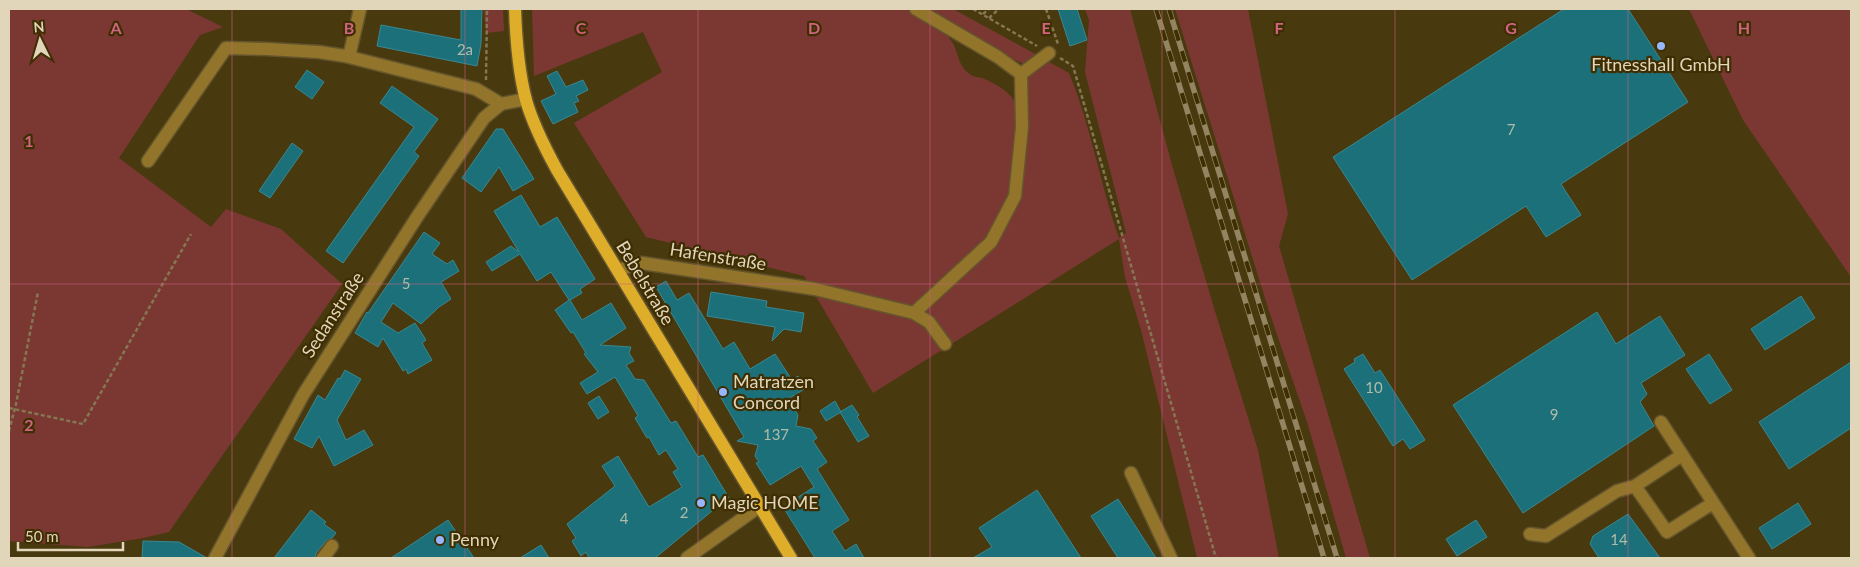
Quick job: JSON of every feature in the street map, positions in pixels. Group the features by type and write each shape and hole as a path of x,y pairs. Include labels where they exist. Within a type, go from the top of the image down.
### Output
{"main road":[{"name":"Bebelstraße","path":"515,9 518,56 526,99 542,141 557,170 791,558"}],"street":[{"path":"349,57 360,9"},
{"path":"916,9 998,57 1021,74"},
{"path":"148,161 226,48 319,52 349,57 476,89 501,104 526,99"},
{"path":"1021,74 1049,53"},
{"path":"945,344 929,322 914,313 991,242 1015,196 1022,127 1021,74"},
{"name":"Sedanstraße","path":"215,558 308,387 417,217 484,118 501,104"},
{"name":"Hafenstraße","path":"618,271 642,263 815,289 914,313"},
{"path":"1662,422 1748,558"},
{"path":"1530,534 1546,536 1617,492 1636,486 1682,455"},
{"path":"1131,473 1171,558"},
{"path":"1636,486 1667,532 1713,503"},
{"path":"687,558 760,506"},
{"path":"323,558 332,546"}],"path":[{"path":"487,9 486,70 488,96"},
{"path":"973,9 1074,66 1216,558"},
{"path":"983,14 989,9"},
{"path":"989,18 999,9"},
{"path":"1046,9 1063,59"},
{"path":"9,408 82,424 191,234"},
{"path":"9,431 38,292"}],"shaded area":[{"path":"9,9 186,9 223,27 200,35 119,158 211,227 226,209 281,229 342,284 169,532 88,547 9,541"},
{"path":"484,9 503,9 504,31 486,33"},
{"path":"532,9 905,9 930,21 941,29 953,44 960,63 966,71 972,76 982,78 997,85 1010,95 1016,103 1030,71 1047,61 1069,73 1077,93 1119,238 1126,233 1085,72 1089,20 1085,9 1130,9 1172,165 1258,450 1279,558 1197,558 1141,330 1125,277 1119,239 873,393 804,276 646,237 574,123 662,72 643,32 534,76"},
{"path":"925,9 953,9 1039,56 1026,65 998,52 972,34"},
{"path":"1175,9 1248,9 1288,214 1279,246 1370,558 1346,558 1308,425 1269,311"},
{"path":"1689,9 1851,9 1851,277 1743,120"}],"building":[{"path":"461,9 482,9 481,44 477,66 377,46 381,25 461,40"},
{"path":"1058,9 1077,9 1087,40 1070,46"},
{"path":"1564,9 1628,9 1688,102 1561,184 1581,215 1546,237 1526,206 1412,280 1333,157"},
{"path":"307,70 324,82 312,99 295,87"},
{"path":"557,71 566,87 583,80 588,90 576,96 579,101 574,103 578,112 553,124 541,101 556,94 547,76"},
{"path":"392,86 438,119 414,152 419,156 343,263 326,251 414,127 380,103"},
{"path":"496,129 503,129 534,179 513,191 499,167 481,192 462,178"},
{"path":"292,143 303,151 270,198 259,191"},
{"path":"521,195 540,227 557,217 595,279 580,289 582,293 570,300 582,320 611,303 626,328 600,345 631,347 629,353 634,361 626,365 635,379 644,380 671,423 676,421 698,457 703,455 729,498 710,509 712,511 655,558 589,558 586,552 581,556 572,541 576,538 567,524 615,486 602,466 618,456 649,507 682,487 673,472 678,469 666,450 659,455 649,437 647,438 635,418 638,416 637,414 615,377 587,394 580,383 598,372 584,354 586,353 573,332 571,333 555,310 569,300 551,272 537,281 520,254 492,271 486,262 511,246 519,252 494,211"},
{"path":"424,232 440,243 432,254 447,264 453,260 459,271 441,282 451,299 439,307 421,324 393,303 381,322 398,333 415,323 426,340 422,343 432,360 408,374 406,369 403,371 383,338 378,347 355,333 367,312"},
{"path":"666,281 677,300 689,293 723,349 734,342 750,369 775,354 792,380 798,376 806,388 788,399 798,415 796,426 811,429 817,438 813,441 827,462 817,469 849,520 832,531 845,551 856,544 864,558 815,558 783,507 814,487 801,466 770,485 756,463 759,462 755,456 758,445 737,441 744,437 656,287"},
{"path":"711,292 767,301 766,307 804,313 801,332 784,329 772,341 775,327 707,316"},
{"path":"1801,296 1815,318 1765,350 1751,329"},
{"path":"1597,312 1616,344 1660,316 1685,355 1641,383 1647,394 1640,402 1654,426 1523,513 1453,405"},
{"path":"1363,354 1375,373 1380,370 1425,440 1410,449 1403,439 1393,446 1344,369 1355,362 1354,359"},
{"path":"1709,354 1732,390 1710,404 1686,369"},
{"path":"1851,362 1851,428 1789,469 1759,422"},
{"path":"345,370 361,379 337,420 346,440 364,430 373,445 334,466 319,436 312,448 294,439 318,395 325,400"},
{"path":"599,396 609,412 598,419 588,403"},
{"path":"835,401 841,412 826,421 820,411"},
{"path":"852,405 869,436 858,442 840,412"},
{"path":"1037,490 1081,558 973,558 992,547 979,528"},
{"path":"1118,499 1156,558 1118,558 1091,516"},
{"path":"1798,503 1811,524 1772,549 1759,528"},
{"path":"311,510 326,522 324,524 336,533 326,541 316,553 315,558 274,558"},
{"path":"1628,514 1660,558 1599,558 1590,544 1593,536"},
{"name":"Penny","path":"448,520 474,558 391,558"},
{"path":"1476,520 1487,537 1457,556 1446,539"},
{"path":"143,541 179,542 207,558 142,558"},
{"path":"541,545 549,558 520,558"}],"railway":[{"path":"1156,9 1324,558"},
{"path":"1169,9 1337,558"}],"place":[{"name":"Fitnesshall GmbH","path":"1661,46"},
{"name":"Matratzen Concord","path":"723,392"},
{"name":"Magic HOME","path":"701,503"},
{"name":"Penny","path":"440,540"}]}
